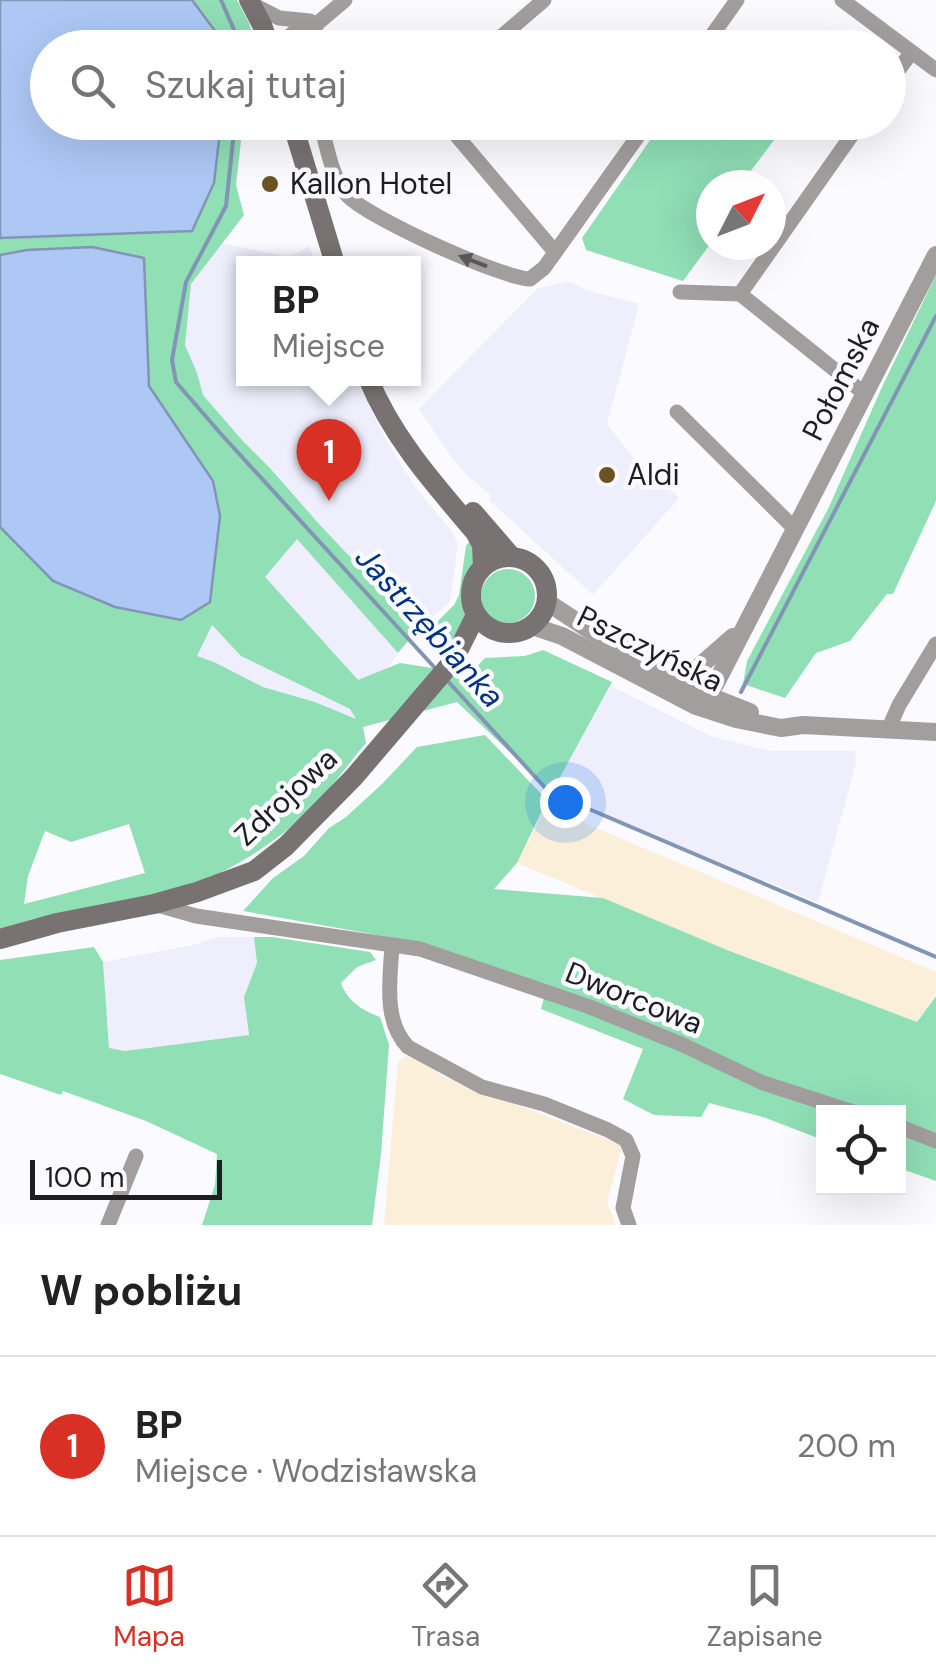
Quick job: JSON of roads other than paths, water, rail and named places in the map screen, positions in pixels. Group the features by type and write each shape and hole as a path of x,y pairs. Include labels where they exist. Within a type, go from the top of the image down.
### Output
{"main road":[{"path":"250,1 264,30"},
{"path":"297,140 333,256"},
{"path":"371,386 408,452 475,532 482,546 483,566"},
{"path":"386,386 428,458 510,556"},
{"path":"510,556 536,567 546,584 547,602 532,626 511,634 483,622 470,595 476,574 483,566 510,556"},
{"name":"Zdrojowa","path":"0,939 154,904 254,870 286,846 354,777 483,622"}],"street":[{"path":"313,30 345,0"},
{"path":"509,30 544,0"},
{"path":"715,30 737,0"},
{"path":"842,0 882,30"},
{"path":"250,1 279,18 319,22"},
{"path":"296,30 319,22"},
{"path":"906,48 936,70"},
{"path":"906,59 911,52"},
{"path":"325,140 337,180 362,207 457,255 530,279 544,268 635,140"},
{"path":"460,140 555,252"},
{"path":"740,294 848,140"},
{"name":"Połomska","path":"707,694 936,255"},
{"path":"680,292 740,294 864,394"},
{"path":"677,412 795,529"},
{"name":"Pszczyńska","path":"547,602 671,683 696,706 782,728 936,732"},
{"name":"Pszczyńska","path":"532,626 671,683 804,726"},
{"name":"Połomska","path":"671,683 693,672 742,630"},
{"path":"888,730 936,644"},
{"name":"Dworcowa","path":"154,904 196,916 420,949 590,1007 763,1082 832,1105"},
{"path":"392,946 391,1022 399,1038 408,1047 482,1087 544,1104 626,1140 633,1156 623,1208 629,1225"},
{"path":"906,1129 936,1140"},
{"path":"108,1225 136,1156"}],"water":[{"path":"0,0 192,0 214,30 30,30 30,140 219,140 214,183 192,231 0,238"},
{"path":"92,247 144,258 149,386 213,481 220,516 210,602 181,620 115,607 53,581 0,527 0,255"}],"waterway":[{"name":"Jastrzębianka","path":"221,0 234,30"},
{"name":"Jastrzębianka","path":"233,140 226,206 186,282 172,360 176,382 435,668"},
{"path":"741,692 936,316"},
{"name":"Jastrzębianka","path":"445,678 549,792 936,957"}],"place":[{"name":"Kallon Hotel","path":"270,184"},
{"name":"Aldi","path":"607,475"},
{"name":"BP","path":"329,501"}]}
